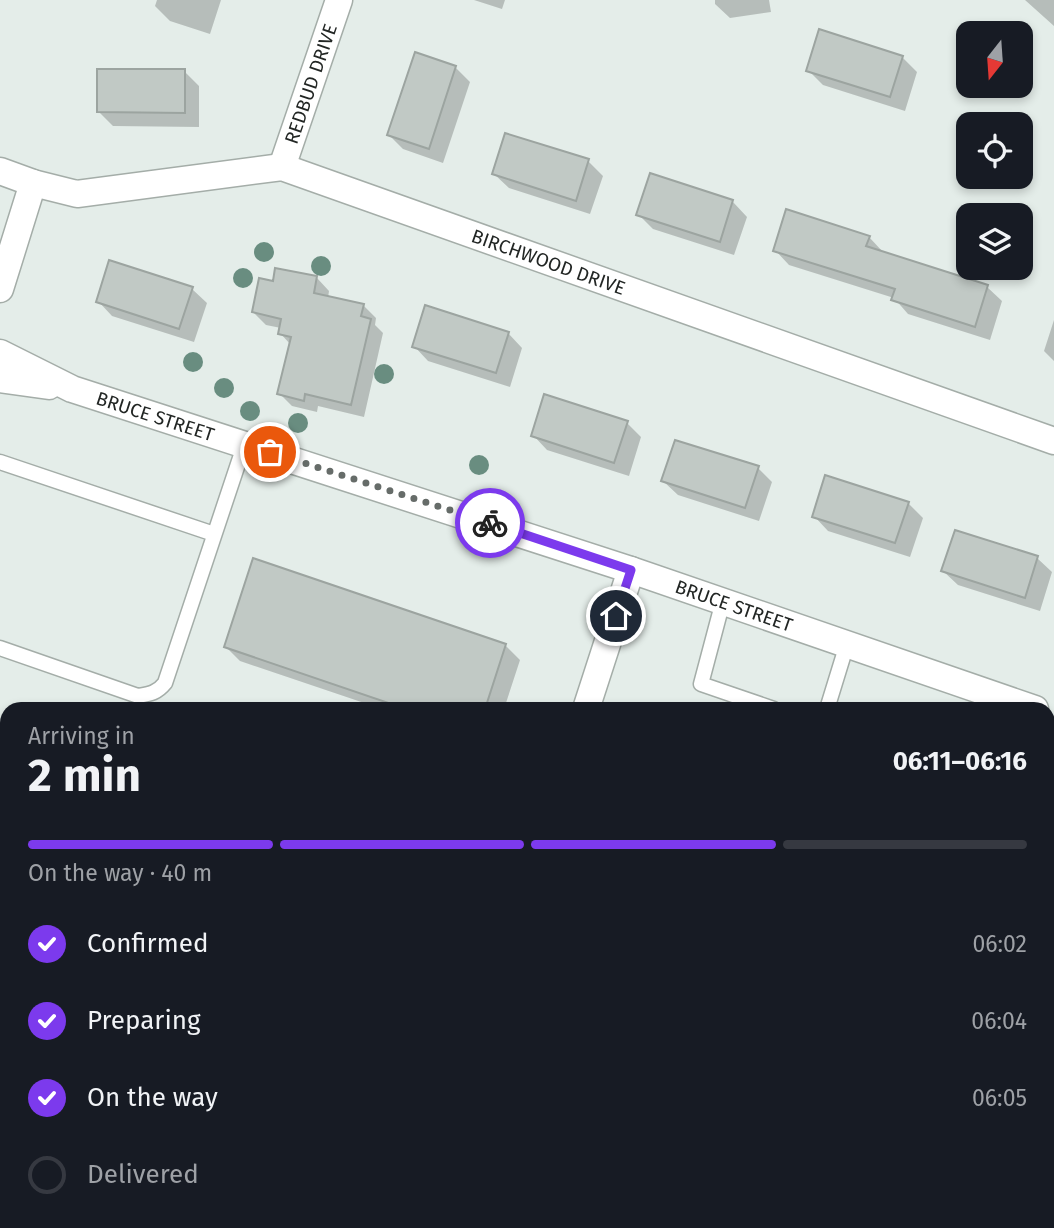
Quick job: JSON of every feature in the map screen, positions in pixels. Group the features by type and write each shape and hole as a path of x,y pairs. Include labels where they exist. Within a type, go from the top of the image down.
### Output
{"street":[{"name":"REDBUD DRIVE","path":"282,167 339,0"},
{"name":"BIRCHWOOD DRIVE","path":"0,171 77,194 282,167 1054,441"},
{"path":"0,289 33,183"},
{"name":"BRUCE STREET","path":"0,353 72,389 631,570 1015,702"},
{"name":"BRUCE STREET","path":"0,379 72,389"},
{"path":"588,702 631,570"}],"lane":[{"path":"0,648 138,696 159,690 245,443"},
{"path":"0,462 214,534"},
{"path":"723,601 701,684 754,702"},
{"path":"829,702 847,644"}],"building":[{"path":"819,29 903,56 890,97 806,71"},
{"path":"415,52 456,66 429,149 387,135"},
{"path":"97,69 185,69 185,113 97,112"},
{"path":"505,133 589,159 576,201 492,174"},
{"path":"650,173 733,200 720,242 636,215"},
{"path":"786,209 870,236 866,246 956,275 956,280 972,280 988,285 975,327 891,300 895,289 773,251"},
{"path":"109,260 193,287 179,329 96,302"},
{"path":"275,268 317,276 314,293 364,304 361,316 371,319 351,405 305,394 304,401 277,394 291,337 278,334 281,319 252,312 259,278 273,281"},
{"path":"425,305 509,332 496,373 412,347"},
{"path":"544,394 628,421 614,463 531,436"},
{"path":"675,440 759,466 745,508 661,481"},
{"path":"825,475 909,502 895,543 812,517"},
{"path":"955,530 1038,556 1025,598 941,571"},
{"path":"253,558 506,644 487,702 385,702 224,647"}],"way so far":[{"path":"270,452 490,523"}],"route":[{"path":"490,523 631,570 616,616"}]}
